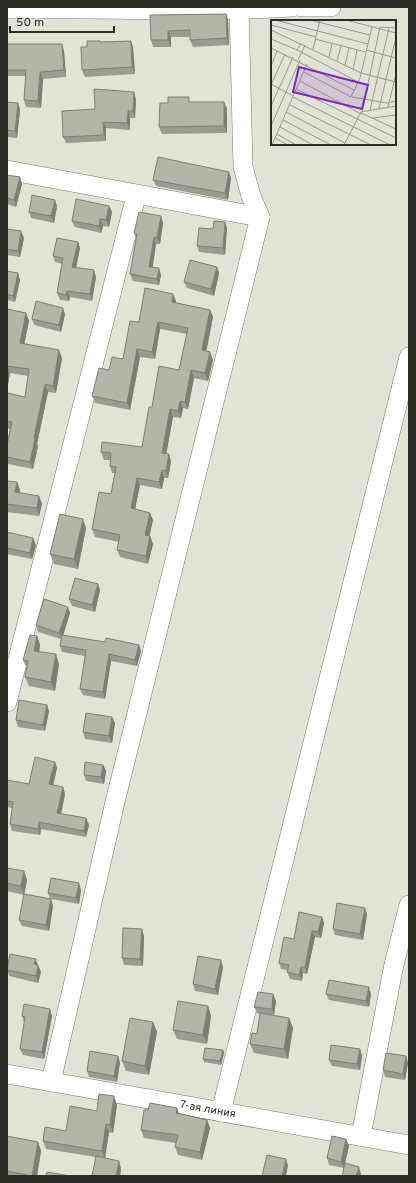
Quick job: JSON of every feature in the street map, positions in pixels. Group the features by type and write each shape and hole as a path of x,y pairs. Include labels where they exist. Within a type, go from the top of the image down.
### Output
{"street":[{"path":"7,9 239,9 292,7"},
{"path":"300,7 331,7"},
{"path":"51,1082 115,802 260,217 251,196 243,167 239,9"},
{"path":"7,170 136,196 260,217"},
{"path":"7,702 136,196"},
{"path":"221,1112 409,357"},
{"path":"361,1136 393,969 409,905"},
{"name":"7-ая линия","path":"7,1074 409,1144"}],"building":[{"path":"226,14 227,38 190,40 190,30 168,31 168,40 151,40 150,15"},
{"path":"87,41 131,41 132,67 82,70 81,47 87,47"},
{"path":"7,44 62,44 64,70 40,72 38,101 24,100 26,70 7,70"},
{"path":"94,89 134,92 133,111 128,111 127,123 103,122 104,135 63,137 62,111 95,109"},
{"path":"168,97 189,97 189,102 224,102 224,126 159,127 160,103 168,103"},
{"path":"7,102 18,103 15,131 7,130"},
{"path":"158,157 229,172 225,193 153,180"},
{"path":"7,175 20,177 14,200 7,198"},
{"path":"32,195 55,200 51,216 29,212"},
{"path":"76,199 109,206 106,220 100,219 99,226 72,221"},
{"path":"139,212 161,216 157,238 154,237 149,267 159,268 157,279 130,274 137,234 134,233"},
{"path":"214,221 225,222 223,248 197,246 199,228 213,229"},
{"path":"7,229 21,231 18,251 7,249"},
{"path":"57,238 78,242 72,267 94,270 90,294 67,291 66,295 57,293 63,258 53,256"},
{"path":"190,260 217,267 211,289 184,282"},
{"path":"7,271 18,273 13,296 7,294"},
{"path":"145,288 173,294 172,302 210,310 202,350 210,352 205,373 191,370 185,402 180,401 178,411 170,409 162,453 169,454 166,471 162,470 159,482 137,478 131,508 150,513 145,535 150,536 146,556 117,550 120,535 92,529 99,492 111,494 116,467 110,466 111,453 101,452 102,442 142,447 149,407 152,407 159,366 179,370 188,328 158,322 152,352 137,349 127,403 92,396 99,368 109,370 112,357 123,359 130,321 139,322"},
{"path":"36,301 63,308 59,325 32,319"},
{"path":"7,309 26,313 20,343 59,350 53,386 45,384 30,462 7,457 7,445 12,422 7,421 7,393 25,397 29,369 7,366"},
{"path":"7,481 17,482 15,492 39,496 37,508 7,504"},
{"path":"60,514 83,519 74,559 50,554"},
{"path":"7,532 33,538 30,553 7,548"},
{"path":"75,578 98,584 92,605 69,599"},
{"path":"44,599 68,607 59,633 36,625"},
{"path":"30,635 37,636 34,651 56,654 51,682 25,677 28,661 23,660"},
{"path":"62,635 105,642 106,638 139,645 135,660 109,654 103,692 80,689 86,650 60,646"},
{"path":"19,700 47,705 43,725 16,720"},
{"path":"86,713 112,717 109,736 83,732"},
{"path":"35,757 55,762 49,784 63,787 57,813 86,818 84,831 39,822 38,829 10,824 13,802 7,801 7,780 29,784"},
{"path":"85,762 103,765 101,777 84,775"},
{"path":"7,868 24,871 21,886 7,883"},
{"path":"51,878 79,883 76,898 48,893"},
{"path":"24,894 51,899 46,925 19,920"},
{"path":"337,903 365,908 360,934 333,929"},
{"path":"299,912 322,917 318,932 312,931 305,967 301,967 299,975 287,972 289,965 279,963 284,937 294,939"},
{"path":"123,928 142,929 140,959 122,958"},
{"path":"10,954 36,959 34,964 38,965 36,976 7,970"},
{"path":"198,956 221,960 215,989 193,984"},
{"path":"329,980 369,987 366,1001 326,994"},
{"path":"258,992 273,994 272,1009 254,1007"},
{"path":"178,1001 208,1006 203,1035 173,1030"},
{"path":"24,1004 50,1009 42,1052 20,1049 25,1017 22,1016"},
{"path":"260,1013 289,1018 284,1049 250,1044 252,1033 257,1034"},
{"path":"130,1018 153,1022 145,1066 122,1061"},
{"path":"331,1045 360,1049 357,1064 329,1060"},
{"path":"205,1048 223,1050 220,1061 203,1059"},
{"path":"90,1051 118,1056 114,1076 87,1071"},
{"path":"386,1053 406,1056 403,1074 383,1070"},
{"path":"99,1094 114,1096 110,1125 106,1124 102,1151 43,1141 45,1127 66,1131 70,1106 97,1111"},
{"path":"150,1103 177,1108 176,1113 207,1120 200,1152 175,1147 178,1135 141,1130 144,1110 148,1110"},
{"path":"7,1136 38,1142 32,1176 7,1171"},
{"path":"332,1136 346,1139 341,1162 327,1158"},
{"path":"267,1155 286,1159 282,1176 262,1176"},
{"path":"96,1156 119,1161 116,1176 92,1176"},
{"path":"345,1163 359,1167 356,1176 342,1176"},
{"path":"47,1172 70,1176 46,1176"}]}
